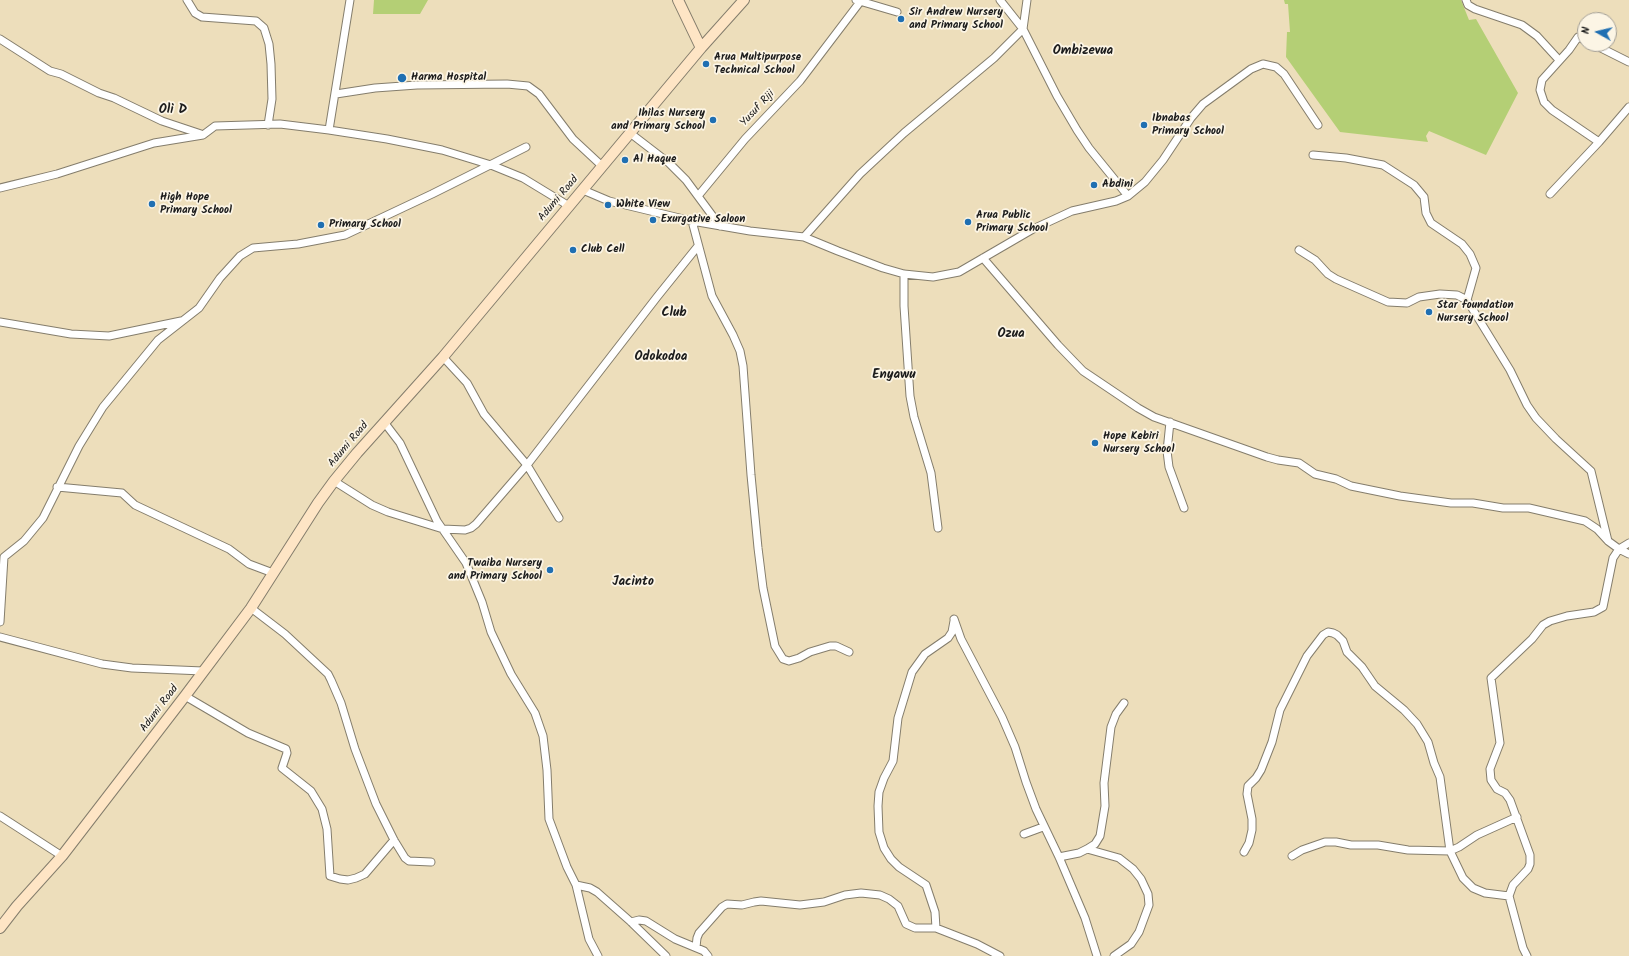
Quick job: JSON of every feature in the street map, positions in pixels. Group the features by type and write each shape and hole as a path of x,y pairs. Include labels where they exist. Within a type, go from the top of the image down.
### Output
{"main road":[{"path":"678,0 701,48"},
{"name":"Adumi Road","path":"0,928 17,906 62,856 251,608 334,481 384,422 443,357 701,48 744,0"}],"street":[{"path":"187,0 189,6 195,13 202,17 256,21 264,28 269,44 271,64 272,99 268,125"},
{"path":"329,130 350,0"},
{"path":"1000,0 1023,29 1057,96 1077,130 1089,148 1128,196"},
{"path":"804,237 860,174 904,134 994,58 1023,29 1027,0"},
{"path":"1466,0 1468,5 1474,9 1522,25 1537,36 1559,60"},
{"path":"858,1 897,12"},
{"name":"Yusuf Riji","path":"698,196 745,139 800,81 858,1"},
{"path":"1577,38 1569,50 1542,80 1540,90 1542,98 1552,110 1599,142"},
{"path":"0,39 50,71 61,74 162,121 203,135"},
{"path":"1609,52 1629,62"},
{"path":"583,190 609,201 692,221 750,231 804,237 838,251 904,274 932,277 959,272 1033,229 1072,211 1116,201 1128,196 1145,182 1163,160 1191,118 1203,104 1251,68 1263,64 1276,67 1284,74 1318,125"},
{"path":"336,94 375,88 417,85 507,84 528,86 539,94 573,139 602,166"},
{"path":"1550,194 1599,142 1629,107"},
{"path":"0,188 57,174 154,143 203,135 215,126 280,124 387,139 442,150 491,165 523,178 569,206"},
{"path":"630,133 669,163 686,180 720,226"},
{"path":"0,622 4,557 24,541 43,518 57,487 89,428 103,407 158,340 185,321 199,308 232,263 253,248 298,244 345,236 526,147"},
{"path":"1313,156 1346,158 1383,165 1414,185 1424,197 1426,213 1431,223 1462,244 1470,254 1476,268 1467,300"},
{"path":"692,221 712,296 733,335 740,351 743,366 750,475 758,548 763,588 775,646 783,659 789,661 810,652 830,646 836,646 848,652"},
{"path":"334,481 372,505 426,525 443,529 471,528 527,465 698,246"},
{"path":"1299,250 1315,260 1336,280 1388,302 1409,303 1419,298 1440,294 1458,295 1467,300 1510,370 1536,418 1556,440 1591,471 1608,541"},
{"path":"983,258 1058,345 1082,370 1138,408 1154,417 1267,457 1299,463 1315,474 1336,479 1351,486 1451,503 1503,508 1529,508 1585,521 1597,529 1608,541 1629,554"},
{"path":"904,274 904,306 911,402 931,473 938,528"},
{"path":"0,322 71,334 108,336 185,321"},
{"path":"443,357 467,383 484,414 527,465 559,518"},
{"path":"384,422 400,443 420,488 437,521 466,563 482,602 494,639 511,674 535,713 543,736 547,770 549,820 567,867 576,885 589,939 598,956"},
{"path":"1170,422 1167,450 1169,468 1184,508"},
{"path":"57,487 122,493 135,505 229,549 249,564 273,573"},
{"path":"1527,956 1523,948 1509,896 1513,885 1528,869 1530,864 1530,855 1510,800 1505,794 1497,789 1491,780 1490,770 1500,743 1491,678 1532,640 1543,625 1550,620 1594,612 1603,607 1613,558 1619,549 1629,543"},
{"path":"251,608 285,634 310,657 331,680 373,797 394,840 405,858 409,861 431,862"},
{"path":"936,928 934,912 926,885 899,867 890,859 884,848 879,832 878,806 884,778 893,761 898,718 912,672 925,654 948,638 952,632 954,619 961,639 1002,717 1015,747 1043,827 1059,858 1085,918 1097,956"},
{"path":"1244,852 1249,842 1252,830 1252,819 1247,794 1248,786 1261,770 1272,742 1280,710 1307,656 1323,635 1328,632 1332,632 1338,635 1343,641 1347,652 1362,667 1375,686 1404,710 1417,724 1428,742 1440,778 1450,851 1463,878 1473,888 1509,896"},
{"path":"0,637 102,664 132,668 203,671"},
{"path":"185,696 248,733 286,749 287,753 282,768 311,791 322,809 328,836 330,876 348,880 365,874 394,840"},
{"path":"1059,858 1079,853 1087,849 1095,844 1100,836 1105,806 1104,783 1111,727 1116,714 1124,703"},
{"path":"0,816 62,856"},
{"path":"1292,856 1302,850 1325,842 1408,850 1450,851 1478,835 1517,817"},
{"path":"1024,834 1043,827"},
{"path":"1087,849 1118,858 1133,869 1141,879 1148,894 1149,906 1139,932 1131,944 1114,956"},
{"path":"576,885 590,888 597,892 666,956"},
{"path":"696,946 699,933 722,907 727,904 742,905 761,901 800,905 824,902 861,893 880,895 889,899 898,906 906,924 915,928 936,928 977,944 1000,956"},
{"path":"631,922 639,920 646,921 675,939 696,946 704,951 708,956"}],"green space":[{"path":"374,0 428,0 420,14 373,14"},
{"path":"1284,0 1461,0 1469,20 1476,19 1518,93 1486,155 1429,131 1426,136 1428,142 1340,132 1286,57 1287,32 1290,32 1288,4 1285,4"}],"place":[{"name":"Sir Andrew Nursery and Primary School","path":"901,19"},
{"name":"Arua Multipurpose Technical School","path":"706,64"},
{"name":"Harma Hospital","path":"402,78"},
{"name":"Ihilas Nursery and Primary School","path":"713,120"},
{"name":"Ibnabas Primary School","path":"1144,125"},
{"name":"Al Haque","path":"625,160"},
{"name":"Abdini","path":"1094,185"},
{"name":"High Hope Primary School","path":"152,204"},
{"name":"White View","path":"608,205"},
{"name":"Exurgative Saloon","path":"653,220"},
{"name":"Arua Public Primary School","path":"968,222"},
{"name":"Primary School","path":"321,225"},
{"name":"Club Cell","path":"573,250"},
{"name":"Star foundation Nursery School","path":"1429,312"},
{"name":"Hope Kebiri Nursery School","path":"1095,443"},
{"name":"Twaiba Nursery and Primary School","path":"550,570"}],"district":[{"name":"Ombizevua","path":"1083,52"},
{"name":"Oli D","path":"173,111"},
{"name":"Club","path":"674,314"},
{"name":"Ozua","path":"1011,335"},
{"name":"Odokodoa","path":"661,358"},
{"name":"Enyawu","path":"894,376"},
{"name":"Jacinto","path":"633,583"}]}
